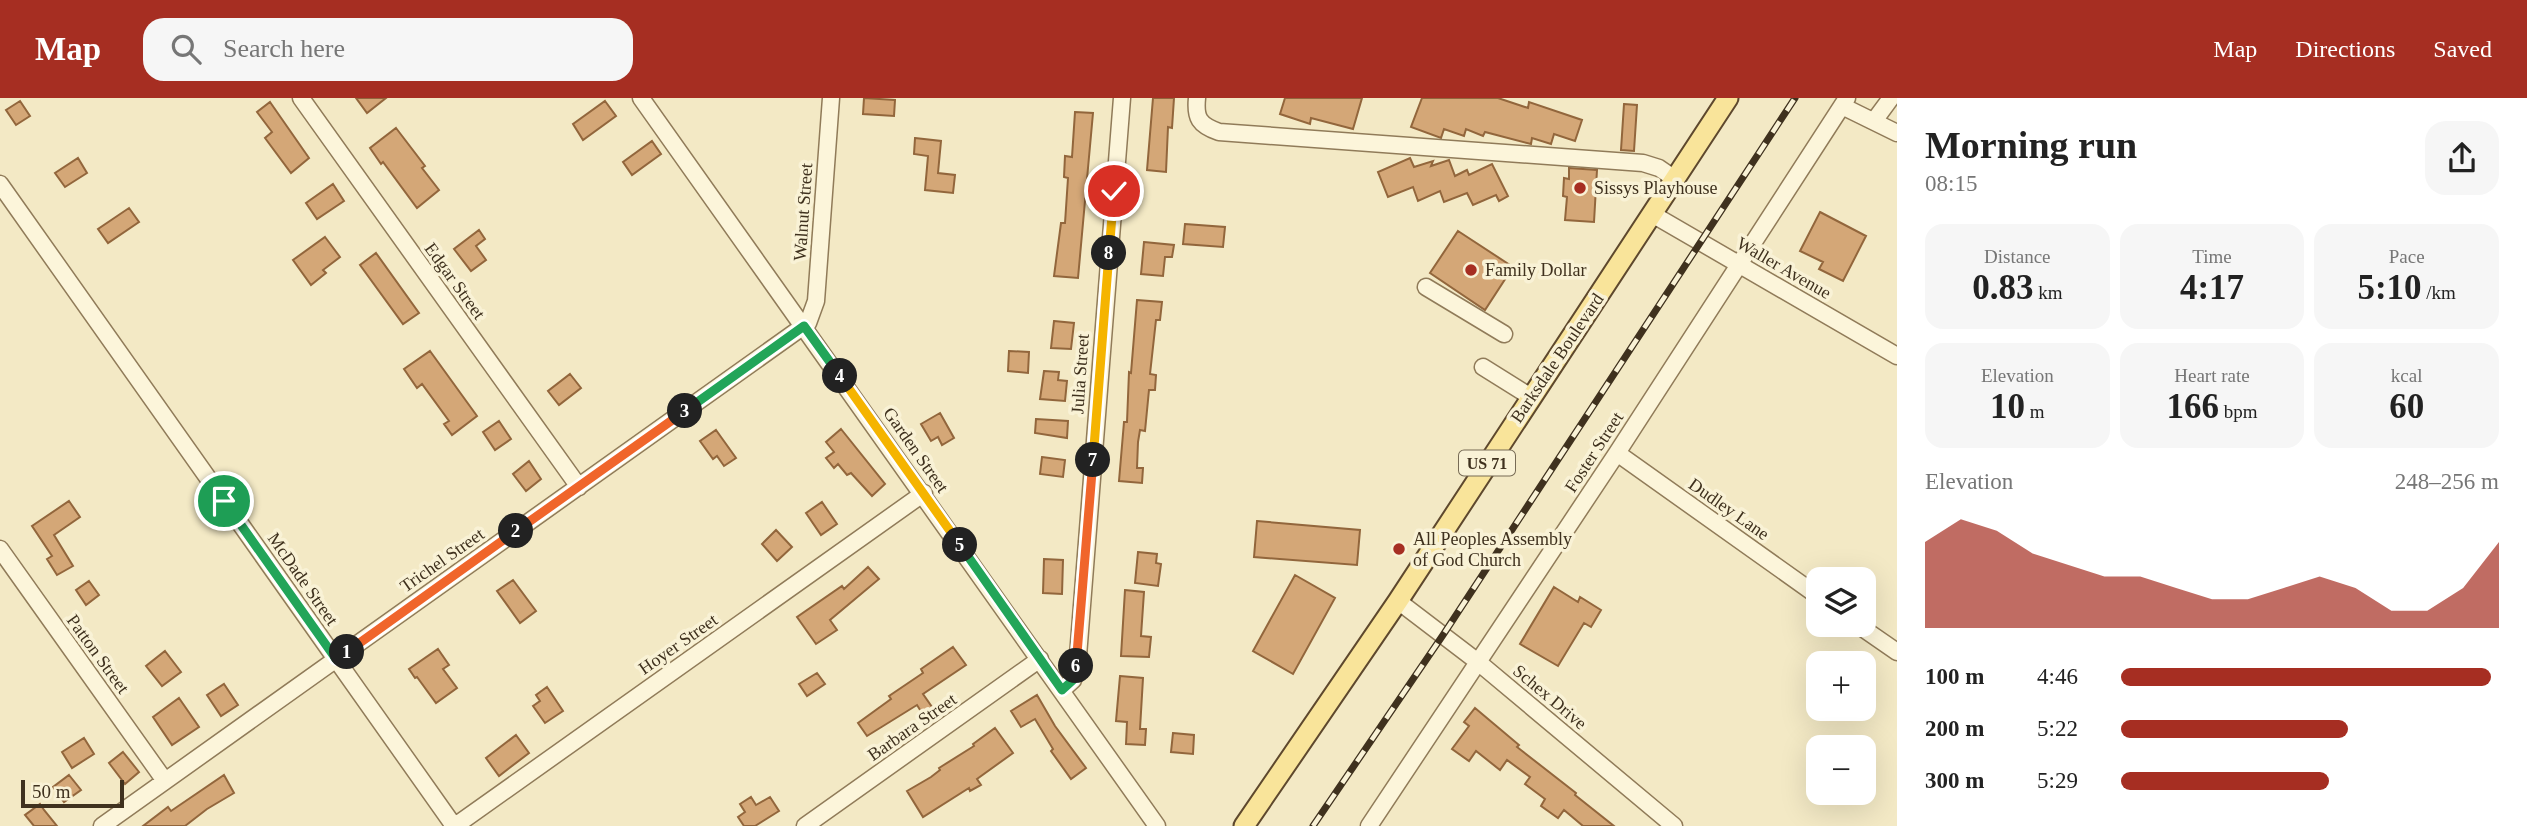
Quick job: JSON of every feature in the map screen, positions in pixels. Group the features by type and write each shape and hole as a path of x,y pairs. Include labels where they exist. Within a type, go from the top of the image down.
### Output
{"main road":[{"name":"Barksdale Boulevard","path":"1244,826 1398,601 1728,98"}],"street":[{"name":"Edgar Street","path":"301,98 579,486"},
{"name":"Garden Street","path":"641,98 924,493 1157,826"},
{"name":"Walnut Street","path":"804,326 811,318 816,302 831,98"},
{"name":"Julia Street","path":"1062,690 1073,680 1078,656 1122,98"},
{"path":"1197,98 1198,121 1219,132 1643,163 1653,165 1675,179"},
{"path":"1874,121 1891,98"},
{"path":"1845,102 1897,133"},
{"name":"Foster Street","path":"1369,826 1617,453 1845,102"},
{"name":"McDade Street","path":"0,184 454,826"},
{"name":"Waller Avenue","path":"1652,214 1897,356"},
{"path":"1426,287 1504,334"},
{"name":"Trichel Street","path":"102,826 804,326"},
{"path":"1483,367 1531,397"},
{"name":"Dudley Lane","path":"1617,453 1806,587"},
{"name":"Hoyer Street","path":"454,826 924,493"},
{"name":"Patton Street","path":"0,549 165,781"},
{"name":"Schex Drive","path":"1398,601 1478,662 1674,826"},
{"path":"1875,637 1897,652"},
{"name":"Barbara Street","path":"805,826 1040,659"}],"building":[{"path":"356,98 386,98 367,113"},
{"path":"864,98 895,100 894,116 863,114"},
{"path":"1153,98 1174,98 1172,128 1168,127 1166,172 1147,170"},
{"path":"1285,98 1362,98 1353,129 1311,118 1310,124 1280,114"},
{"path":"1422,98 1498,98 1528,108 1529,102 1582,120 1575,141 1554,134 1551,144 1532,138 1531,144 1485,132 1483,136 1466,129 1464,136 1444,129 1441,138 1411,127"},
{"path":"20,101 30,116 16,125 6,110"},
{"path":"605,101 616,116 583,140 573,124"},
{"path":"270,102 309,158 291,173 265,138 272,132 257,112"},
{"path":"1624,104 1637,105 1634,151 1621,150"},
{"path":"1075,112 1093,113 1078,278 1054,276 1061,223 1065,223 1068,178 1064,177 1065,156 1072,157"},
{"path":"396,128 425,166 422,168 439,190 417,208 370,148"},
{"path":"915,138 941,141 938,173 955,175 953,193 925,190 928,156 914,154"},
{"path":"652,141 661,154 632,175 623,162"},
{"path":"78,158 87,173 65,187 55,173"},
{"path":"1410,158 1414,167 1433,161 1431,166 1449,160 1455,176 1467,170 1469,175 1492,164 1508,196 1499,201 1496,195 1473,205 1467,193 1444,202 1440,191 1418,201 1413,187 1388,197 1378,172"},
{"name":"Sissys Playhouse","path":"1569,168 1597,170 1594,222 1565,220 1567,197 1563,196 1564,178 1569,179"},
{"path":"333,184 344,201 317,219 306,203"},
{"path":"129,208 139,222 108,243 98,229"},
{"path":"1820,212 1866,236 1843,281 1819,269 1823,262 1800,251"},
{"path":"1185,224 1225,227 1223,247 1183,244"},
{"path":"479,230 485,239 476,246 486,260 471,271 454,249"},
{"name":"Family Dollar","path":"1458,231 1513,267 1485,310 1430,273"},
{"path":"325,237 340,257 323,270 326,273 311,285 293,260"},
{"path":"1144,242 1174,245 1172,257 1165,257 1163,276 1141,274"},
{"path":"376,253 419,313 403,324 360,265"},
{"path":"1137,300 1162,302 1160,320 1156,320 1150,374 1156,375 1155,390 1149,390 1145,431 1140,430 1138,442 1137,468 1143,468 1142,483 1119,481 1124,422 1127,422"},
{"path":"1054,321 1074,323 1071,349 1051,348"},
{"path":"430,351 477,416 452,435 444,424 449,421 422,384 417,388 404,369"},
{"path":"1009,351 1029,352 1028,373 1008,371"},
{"path":"1044,371 1059,372 1058,380 1067,381 1065,401 1040,399"},
{"path":"570,374 581,388 559,405 548,391"},
{"path":"940,413 954,438 942,445 938,437 931,441 921,424"},
{"path":"1036,419 1068,421 1067,438 1035,433"},
{"path":"499,421 511,439 495,450 483,432"},
{"path":"841,429 885,484 872,496 851,473 847,475 838,464 834,468 826,458 834,452 826,442"},
{"path":"716,430 736,458 724,466 717,456 713,459 700,441"},
{"path":"1042,457 1065,460 1063,477 1040,474"},
{"path":"529,461 541,479 526,491 513,474"},
{"path":"69,501 80,517 54,535 73,566 57,575 47,559 52,556 32,526"},
{"path":"822,502 837,524 821,535 806,513"},
{"path":"1257,521 1360,530 1357,565 1254,557"},
{"path":"776,530 792,547 777,561 762,544"},
{"path":"1138,552 1157,554 1156,563 1161,564 1158,586 1135,583"},
{"path":"1044,559 1063,560 1062,594 1043,593"},
{"path":"868,567 879,579 830,620 837,630 816,644 797,617 842,586 844,589"},
{"path":"1295,575 1335,598 1293,674 1253,651"},
{"path":"513,580 536,611 520,623 497,591"},
{"path":"89,581 99,595 86,605 76,590"},
{"path":"1554,587 1578,602 1580,597 1601,610 1591,627 1584,623 1558,666 1520,644"},
{"path":"1125,590 1144,592 1141,636 1151,637 1149,657 1121,656"},
{"path":"953,647 966,665 923,694 932,707 922,713 917,705 867,736 858,723 891,699 889,696 923,673 921,669"},
{"path":"438,649 449,665 443,669 457,688 436,703 409,669"},
{"path":"165,651 181,672 162,686 146,666"},
{"path":"817,673 825,684 807,696 799,684"},
{"path":"1120,676 1143,678 1140,729 1146,729 1145,745 1126,744 1127,722 1116,721"},
{"path":"224,684 238,705 221,716 207,695"},
{"path":"547,687 563,711 545,723 533,706 540,701 536,695"},
{"path":"1037,695 1055,726 1086,768 1071,779 1051,751 1053,749 1035,719 1021,727 1011,711"},
{"path":"179,698 199,727 172,745 153,717"},
{"path":"1475,708 1519,745 1517,747 1614,826 1583,826 1564,810 1558,818 1541,806 1545,799 1525,784 1530,777 1507,760 1500,770 1476,751 1469,761 1452,749 1469,726 1464,722"},
{"path":"995,728 1013,753 977,779 981,785 970,791 969,788 923,817 907,791 931,777 939,768 974,746 973,744"},
{"path":"1173,733 1194,735 1193,754 1171,752"},
{"path":"516,735 529,753 499,776 486,758"},
{"path":"84,738 94,754 72,768 62,752"},
{"path":"123,752 139,772 125,784 109,763"},
{"path":"69,775 81,790 64,802 53,787"},
{"path":"224,775 234,793 185,826 143,826 168,807 171,811"},
{"path":"751,797 756,805 770,797 779,811 755,826 744,826 738,817 745,812 740,804"},
{"path":"40,804 57,826 34,826 25,815"}],"railway":[{"path":"1313,826 1443,635 1795,98"}],"place":[{"name":"Sissys Playhouse","path":"1580,188"},
{"name":"Family Dollar","path":"1471,270"},
{"name":"All Peoples Assembly of God Church","path":"1399,549"}],"route":[{"path":"224,501 336,659 804,326 1062,690 1073,680 1078,656 1114,191"}]}
